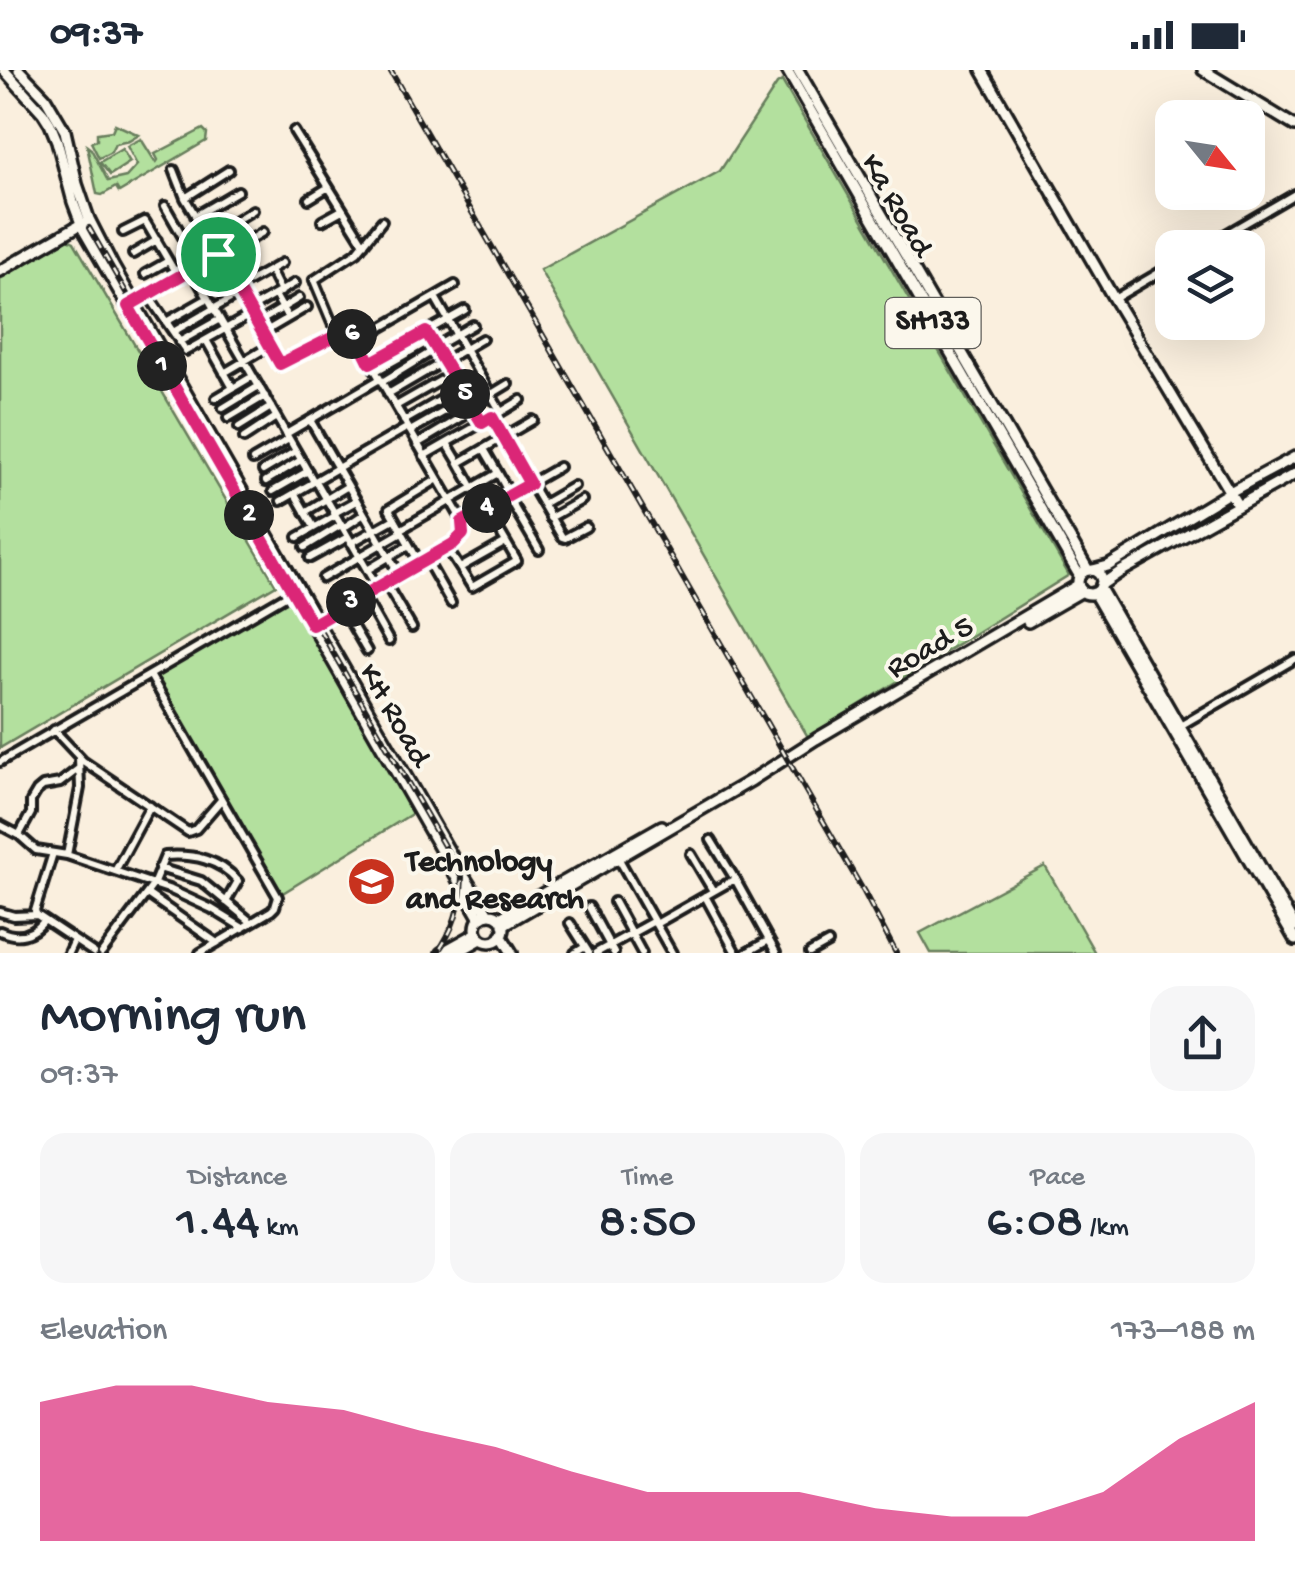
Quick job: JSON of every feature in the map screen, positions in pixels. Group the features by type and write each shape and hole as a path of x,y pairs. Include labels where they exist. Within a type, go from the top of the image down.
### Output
{"main road":[{"name":"KH Road","path":"4,70 50,124 85,222 484,917"},
{"name":"KH Road","path":"19,70 45,97 65,132 85,222"},
{"name":"Ka Road","path":"787,70 869,202 1084,578"},
{"name":"Ka Road","path":"798,70 869,202"},
{"path":"982,70 1238,506"},
{"path":"1203,70 1295,126"},
{"path":"0,272 85,222"},
{"name":"Road 5","path":"499,930 617,855 744,780 818,743 1084,578 1295,457"},
{"path":"1084,578 1099,589 1120,572 1295,474"},
{"name":"SH133","path":"1084,578 1100,576 1099,589 1295,940"},
{"name":"SH133","path":"1099,589 1295,927"},
{"path":"479,936 476,925 484,917 499,930 512,953"},
{"path":"441,953 499,930"},
{"path":"499,930 500,953"},
{"path":"456,953 479,936"}],"street":[{"path":"294,131 364,244"},
{"path":"174,170 185,198 277,362 283,365 337,334 353,335 462,522 461,538 447,548 315,623"},
{"path":"185,198 229,170"},
{"path":"309,199 327,188"},
{"path":"196,216 238,191"},
{"path":"1233,230 1295,194"},
{"path":"165,206 208,298 276,417 367,570 412,628"},
{"path":"208,237 253,210"},
{"path":"322,222 342,210"},
{"path":"337,334 314,280 352,256 382,220"},
{"path":"124,232 145,221 178,277"},
{"path":"131,304 263,232"},
{"path":"134,254 157,240"},
{"path":"145,274 168,260"},
{"path":"173,332 282,263"},
{"path":"269,270 288,318"},
{"path":"1114,299 1155,274"},
{"path":"148,294 186,351 295,283"},
{"path":"358,342 454,286"},
{"path":"434,297 500,412"},
{"path":"166,322 208,298"},
{"path":"256,324 299,298"},
{"path":"261,334 307,307"},
{"path":"370,363 465,310"},
{"path":"179,342 220,319"},
{"path":"253,460 310,420 473,325"},
{"path":"426,332 482,423"},
{"path":"388,394 482,339"},
{"path":"206,340 233,388"},
{"path":"224,373 268,347"},
{"path":"396,406 452,374"},
{"path":"216,398 253,376"},
{"path":"417,444 508,384"},
{"path":"223,408 259,386"},
{"path":"281,502 407,426 461,388"},
{"path":"228,418 265,396"},
{"path":"407,426 466,397"},
{"path":"424,456 521,400"},
{"path":"240,427 271,407"},
{"path":"244,438 276,417"},
{"path":"492,417 563,538 586,527"},
{"path":"310,420 399,574"},
{"path":"459,464 533,420"},
{"path":"447,443 473,488"},
{"path":"484,449 538,550"},
{"path":"262,470 296,451"},
{"path":"266,481 302,460"},
{"path":"462,522 559,466"},
{"path":"273,491 308,471"},
{"path":"323,578 498,474"},
{"path":"438,479 391,506 389,511 451,603"},
{"path":"306,512 348,486"},
{"path":"542,504 574,486"},
{"path":"294,494 314,527"},
{"path":"550,518 582,500"},
{"path":"298,537 356,501"},
{"path":"447,548 475,587 515,564 516,559 486,508"},
{"path":"305,547 364,514"},
{"path":"310,558 394,519"},
{"path":"460,568 506,542"},
{"path":"367,570 409,545"},
{"path":"0,762 296,590"},
{"path":"363,596 389,641"},
{"path":"342,608 367,651"},
{"path":"1180,726 1295,659"},
{"path":"150,675 278,897 271,911 200,953"},
{"path":"54,730 79,758 184,830 192,832 220,800"},
{"path":"67,854 79,798 79,758"},
{"path":"19,835 37,791 42,786 60,784 79,769"},
{"path":"115,871 150,806"},
{"path":"0,825 36,850 67,854 154,885 203,905 243,928"},
{"path":"712,840 776,953"},
{"path":"53,853 35,911 40,918 98,953 154,885 162,859 168,855 216,862 238,881 226,902"},
{"path":"692,854 736,953"},
{"path":"617,855 672,953"},
{"path":"159,868 201,881 252,922"},
{"path":"575,953 612,949 631,934 735,879"},
{"path":"146,894 216,943"},
{"path":"614,902 642,953"},
{"path":"590,907 612,949"},
{"path":"0,912 40,918"},
{"path":"0,930 9,935 32,933 40,918"},
{"path":"570,923 590,951"},
{"path":"68,953 74,940"},
{"path":"746,953 769,940"},
{"path":"810,953 828,942"}],"green space":[{"path":"782,81 1069,575 808,737 540,270 720,171"},
{"path":"115,124 139,135 115,144 111,152 99,158 91,142 97,140 97,133 112,131"},
{"path":"203,129 206,141 119,192 116,187 97,194 87,146 108,181 126,177 137,165 127,146 141,139 156,163 155,154"},
{"path":"122,149 130,162 110,175 100,162"},
{"path":"68,239 74,242 276,585 0,748 0,279"},
{"path":"288,594 413,813 281,894 154,670"},
{"path":"1045,866 1095,953 931,953 920,933"}],"railway":[{"path":"390,70 896,953"},
{"path":"89,228 462,877 456,917 437,953"}],"place":[{"name":"Technology and Research","path":"371,882"}],"route":[{"path":"218,254 280,364 347,332 353,335 370,363 426,332 482,423 492,417 530,484 462,522 463,534 453,544 312,625 128,306 218,254"}]}
